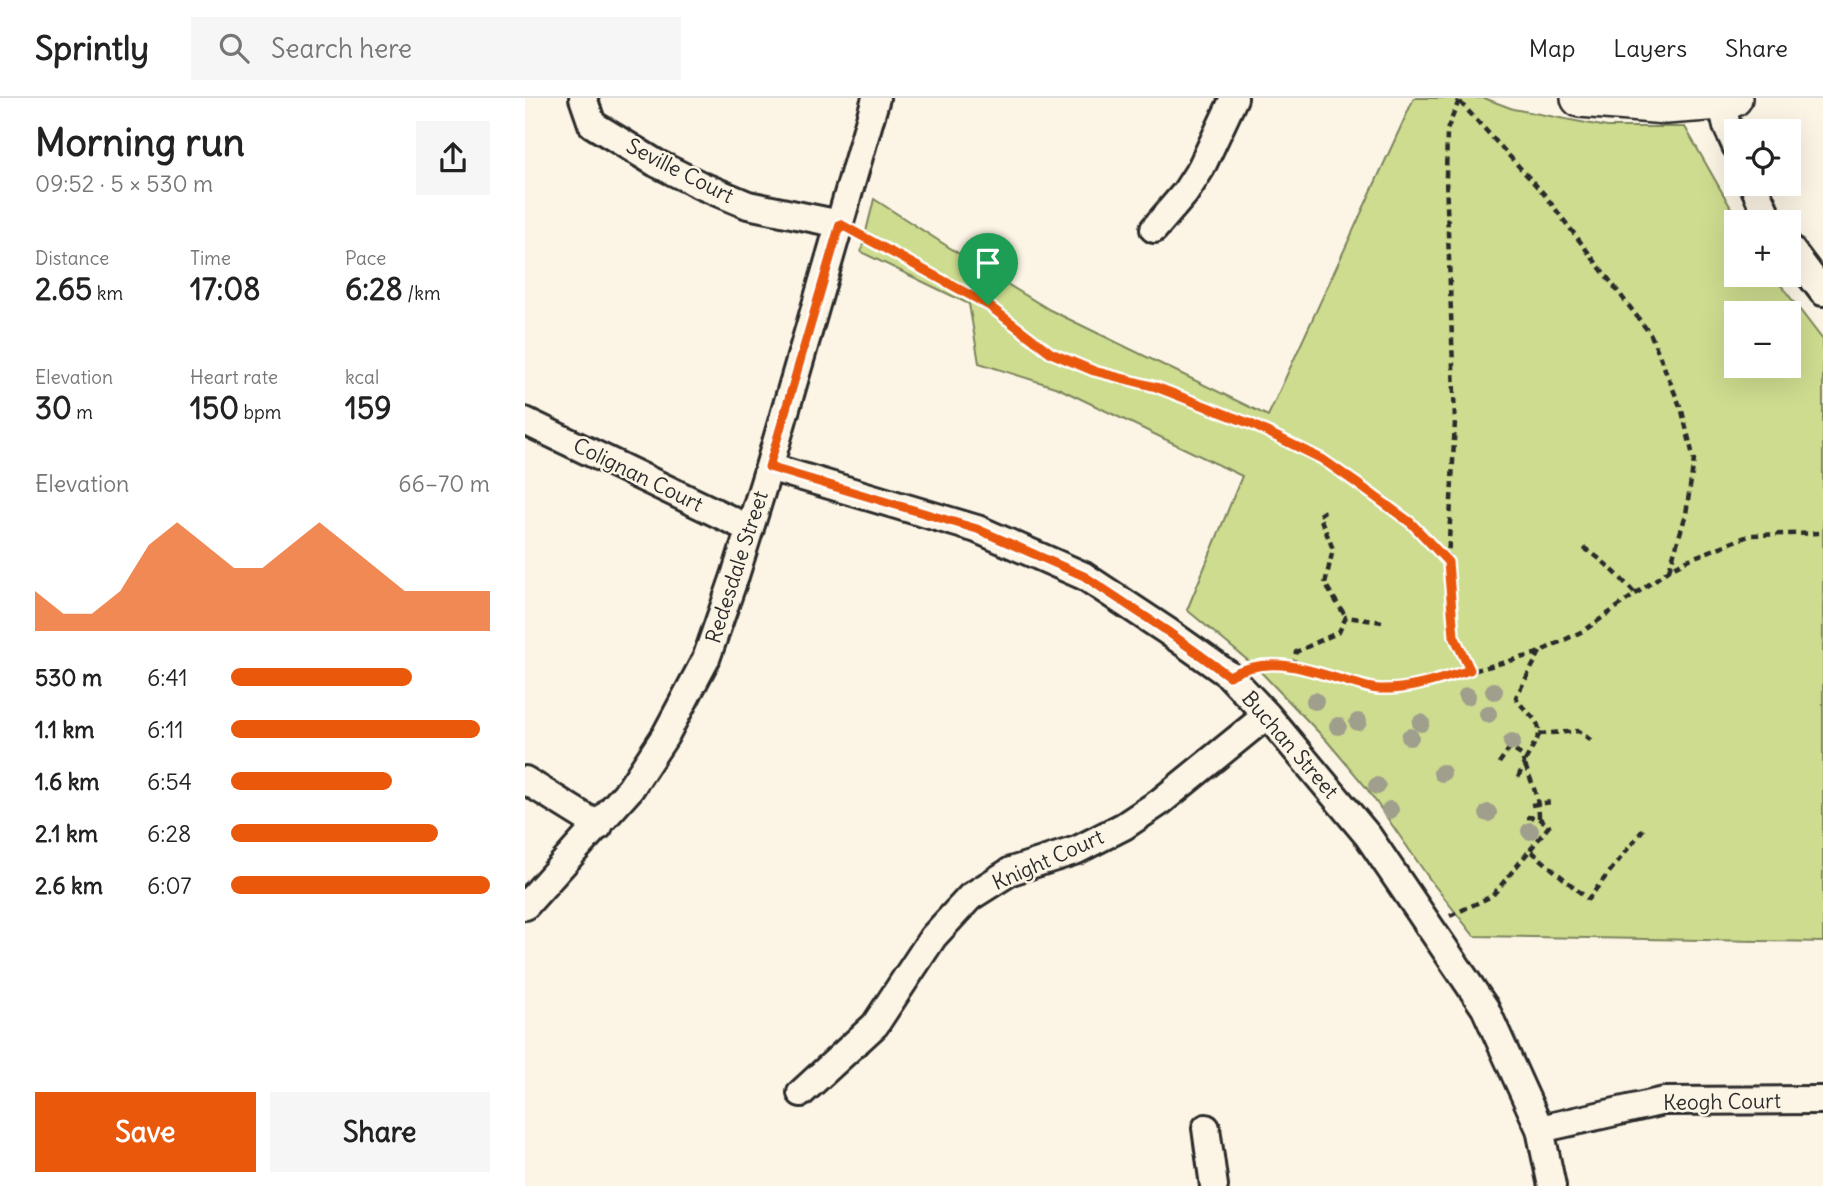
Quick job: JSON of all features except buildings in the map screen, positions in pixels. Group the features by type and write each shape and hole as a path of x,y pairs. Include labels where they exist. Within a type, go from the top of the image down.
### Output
{"street":[{"name":"Seville Court","path":"583,98 592,124 656,163 700,185 748,205 840,224"},
{"name":"Redesdale Street","path":"525,906 630,789 665,736 706,659 736,576 876,98"},
{"path":"1154,229 1201,168 1234,98"},
{"path":"1580,98 1666,105 1727,99 1727,119"},
{"path":"1801,263 1823,292"},
{"name":"Colignan Court","path":"525,421 750,529"},
{"name":"Buchan Street","path":"769,467 977,529 1084,576 1229,676 1267,715 1368,836 1485,1008 1540,1129 1552,1186"},
{"name":"Knight Court","path":"801,1093 875,1025 933,937 970,897 1011,872 1077,850 1124,825 1160,802 1267,715"},
{"path":"525,780 599,826"},
{"name":"Keogh Court","path":"1540,1129 1664,1101 1823,1100"},
{"path":"1206,1128 1214,1186"}],"path":[{"path":"1470,670 1454,636 1448,562 1455,421 1446,178 1447,130 1460,100 1544,194 1651,335 1682,411 1694,460 1686,514 1669,570"},
{"path":"840,224 988,305 1051,353 1094,371 1156,387 1251,424 1322,459 1411,523 1448,562"},
{"path":"1325,511 1319,514 1333,549 1325,584 1346,617 1382,622"},
{"path":"1229,676 1243,668 1265,664 1293,666 1377,689 1410,688 1540,651 1585,630 1687,560 1751,535 1823,533"},
{"path":"1584,548 1616,572 1636,595"},
{"path":"1293,666 1296,652 1339,632 1346,617"},
{"path":"1518,778 1540,729 1516,697 1540,651"},
{"path":"1539,734 1579,731 1593,742"},
{"path":"1499,763 1509,750 1521,755 1539,804 1539,818"},
{"path":"1531,805 1552,802"},
{"path":"1449,917 1492,897 1549,826 1539,818 1527,817"},
{"path":"1530,850 1588,899 1646,826"}],"green space":[{"path":"1414,98 1484,98 1513,109 1607,127 1685,127 1732,210 1724,210 1724,287 1782,287 1793,301 1724,301 1724,378 1801,378 1801,311 1823,340 1823,942 1474,936 1431,881 1365,786 1327,741 1257,668 1187,610 1242,476 1058,388 979,363 969,304 861,252 874,199 1050,310 1268,416"}],"route":[{"path":"840,224 988,305 1051,353 1094,371 1156,387 1251,424 1322,459 1411,523 1448,562 1454,636 1470,670 1410,688 1377,689 1293,666 1265,664 1243,668 1229,676 1084,576 977,529 769,467 840,224"}]}
